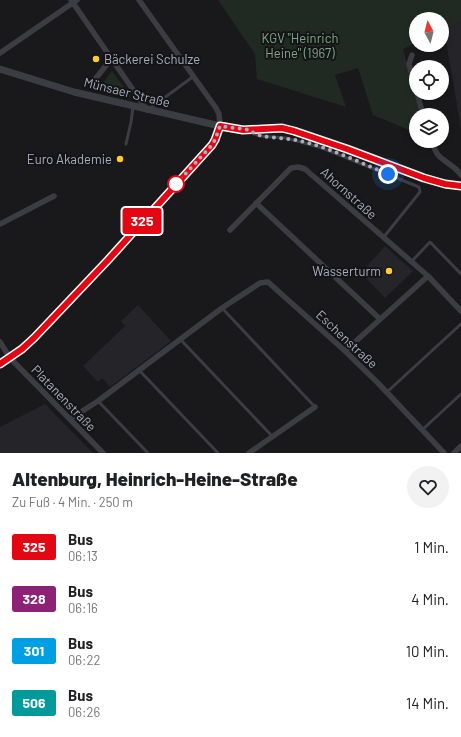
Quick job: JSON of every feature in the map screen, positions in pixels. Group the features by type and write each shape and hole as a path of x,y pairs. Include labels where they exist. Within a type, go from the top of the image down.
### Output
{"street":[{"path":"0,364 10,358 34,338 215,140 220,126 219,114 216,108 139,0"},
{"path":"0,53 74,1 147,110"},
{"path":"410,60 412,55"},
{"path":"92,83 112,58"},
{"name":"Münsaer Straße","path":"0,69 74,92 220,126 250,130 282,128 294,131 424,178 445,184 461,186"},
{"path":"434,148 438,155 456,168 461,174"},
{"name":"Ahornstraße","path":"230,230 291,168 298,167 306,169 410,262 428,276 461,311"},
{"path":"0,224 54,196"},
{"path":"256,203 380,319"},
{"path":"344,351 428,276"},
{"name":"Eschenstraße","path":"70,419 98,401 138,369 222,308 260,283 268,282 387,392 444,453"},
{"name":"Platanenstraße","path":"0,342 10,358 102,453"},
{"path":"249,453 315,406"},
{"path":"454,453 461,446"}],"lane":[{"path":"147,110 194,76"},
{"path":"126,144 132,122 133,106"},
{"name":"Münsaer Straße","path":"250,130 254,134 260,136 286,138 322,148 419,187 420,192 383,238"},
{"path":"410,262 430,242 461,274"},
{"path":"222,308 315,406"},
{"path":"387,392 461,324"},
{"path":"180,339 272,436"},
{"path":"138,369 218,453"},
{"path":"422,430 461,394"},
{"path":"98,401 148,453"}],"shaded area":[{"path":"461,22 461,129 448,52 449,27"},
{"path":"385,246 413,271 385,298 361,273"},
{"path":"138,305 171,341 110,387 102,378 98,382 83,366 125,326 121,321"},
{"path":"45,404 93,453 0,453 0,427"}],"green space":[{"name":"KGV \"Heinrich Heine\" (1967)","path":"218,0 461,0 461,22 449,27 449,12 409,12 409,46 403,49 409,72 409,100 416,100 418,108 409,108 409,130 373,115 358,68 335,75 346,107 257,79 255,54"},
{"path":"112,71 131,97 99,88"}],"bus line":[{"name":"325","path":"0,364 22,349 34,338 108,260 212,145 220,126 243,130 282,128 308,135 424,178 445,184 461,186"}],"place":[{"name":"Bäckerei Schulze","path":"96,59"},
{"name":"Euro Akademie","path":"120,159"},
{"name":"Wasserturm","path":"389,271"}],"route":[{"path":"176,184 212,145 220,126 250,130 254,134 260,136 272,136 298,140 388,174"}]}
